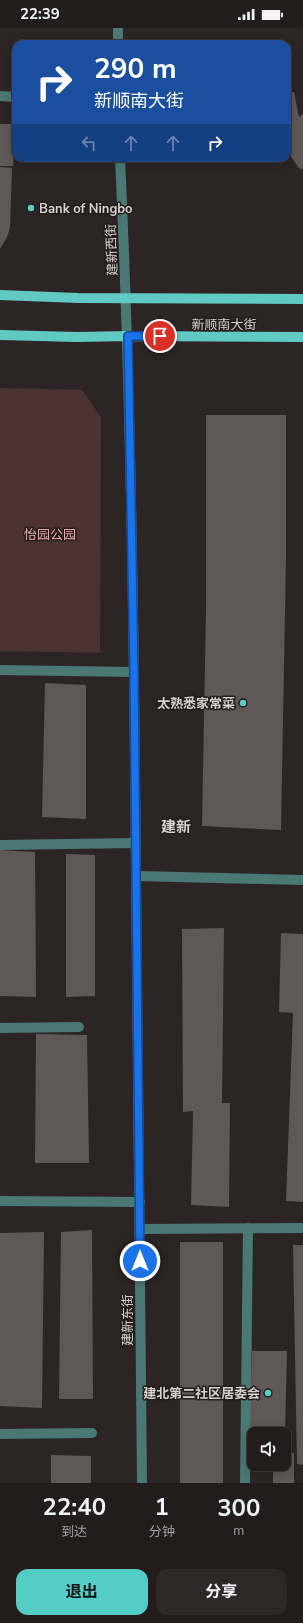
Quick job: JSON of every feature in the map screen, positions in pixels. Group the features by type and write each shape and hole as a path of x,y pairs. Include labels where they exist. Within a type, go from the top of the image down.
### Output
{"main road":[{"name":"新顺南大街","path":"0,295 126,298 303,299"},
{"name":"新顺南大街","path":"0,335 77,337 303,337"}],"street":[{"path":"118,28 118,40"},
{"path":"0,96 12,97"},
{"name":"建新西街","path":"120,162 126,317"},
{"name":"建新东街","path":"126,317 128,336 134,672 142,1483"},
{"path":"0,670 134,672"},
{"path":"0,845 136,843"},
{"path":"136,876 303,880"},
{"path":"0,1028 79,1027"},
{"path":"0,1202 140,1202"},
{"path":"245,1483 248,1228"},
{"path":"140,1229 303,1228"},
{"path":"0,1434 92,1434"}],"green space":[{"name":"怡园公园","path":"0,388 82,390 101,417 100,653 0,651"}],"building":[{"path":"291,92 294,92 299,117 303,114 303,170 299,168 291,157"},
{"path":"0,124 12,124 13,166 0,166"},
{"path":"0,167 12,168 10,228 0,249"},
{"name":"太熟悉家常菜","path":"206,415 286,415 286,556 281,830 202,826 206,610"},
{"path":"45,683 86,685 86,819 42,817"},
{"path":"0,850 35,852 36,997 0,996"},
{"path":"66,854 95,855 95,996 66,997"},
{"path":"224,928 222,1103 230,1103 229,1207 191,1205 193,1111 183,1112 182,929"},
{"path":"281,933 303,934 303,1202 286,1201 293,1013 279,1012"},
{"path":"36,1034 87,1035 89,1163 35,1163"},
{"path":"92,1230 93,1399 59,1399 61,1232"},
{"path":"44,1232 42,1408 0,1406 0,1233"},
{"path":"180,1242 223,1242 223,1483 180,1483"},
{"path":"293,1245 303,1245 303,1465 297,1464"},
{"name":"建北第二社区居委会","path":"252,1351 287,1351 285,1427 250,1427"},
{"name":"建北第二社区居委会","path":"291,1453 294,1453 294,1483 273,1483 273,1471 291,1471"},
{"path":"51,1455 91,1456 91,1483 51,1483"}],"place":[{"name":"Bank of Ningbo","path":"31,208"},
{"name":"太熟悉家常菜","path":"243,703"},
{"name":"建北第二社区居委会","path":"268,1393"}],"district":[{"name":"建新","path":"176,827"}],"route":[{"path":"140,1261 134,672 128,336 160,336"}]}
